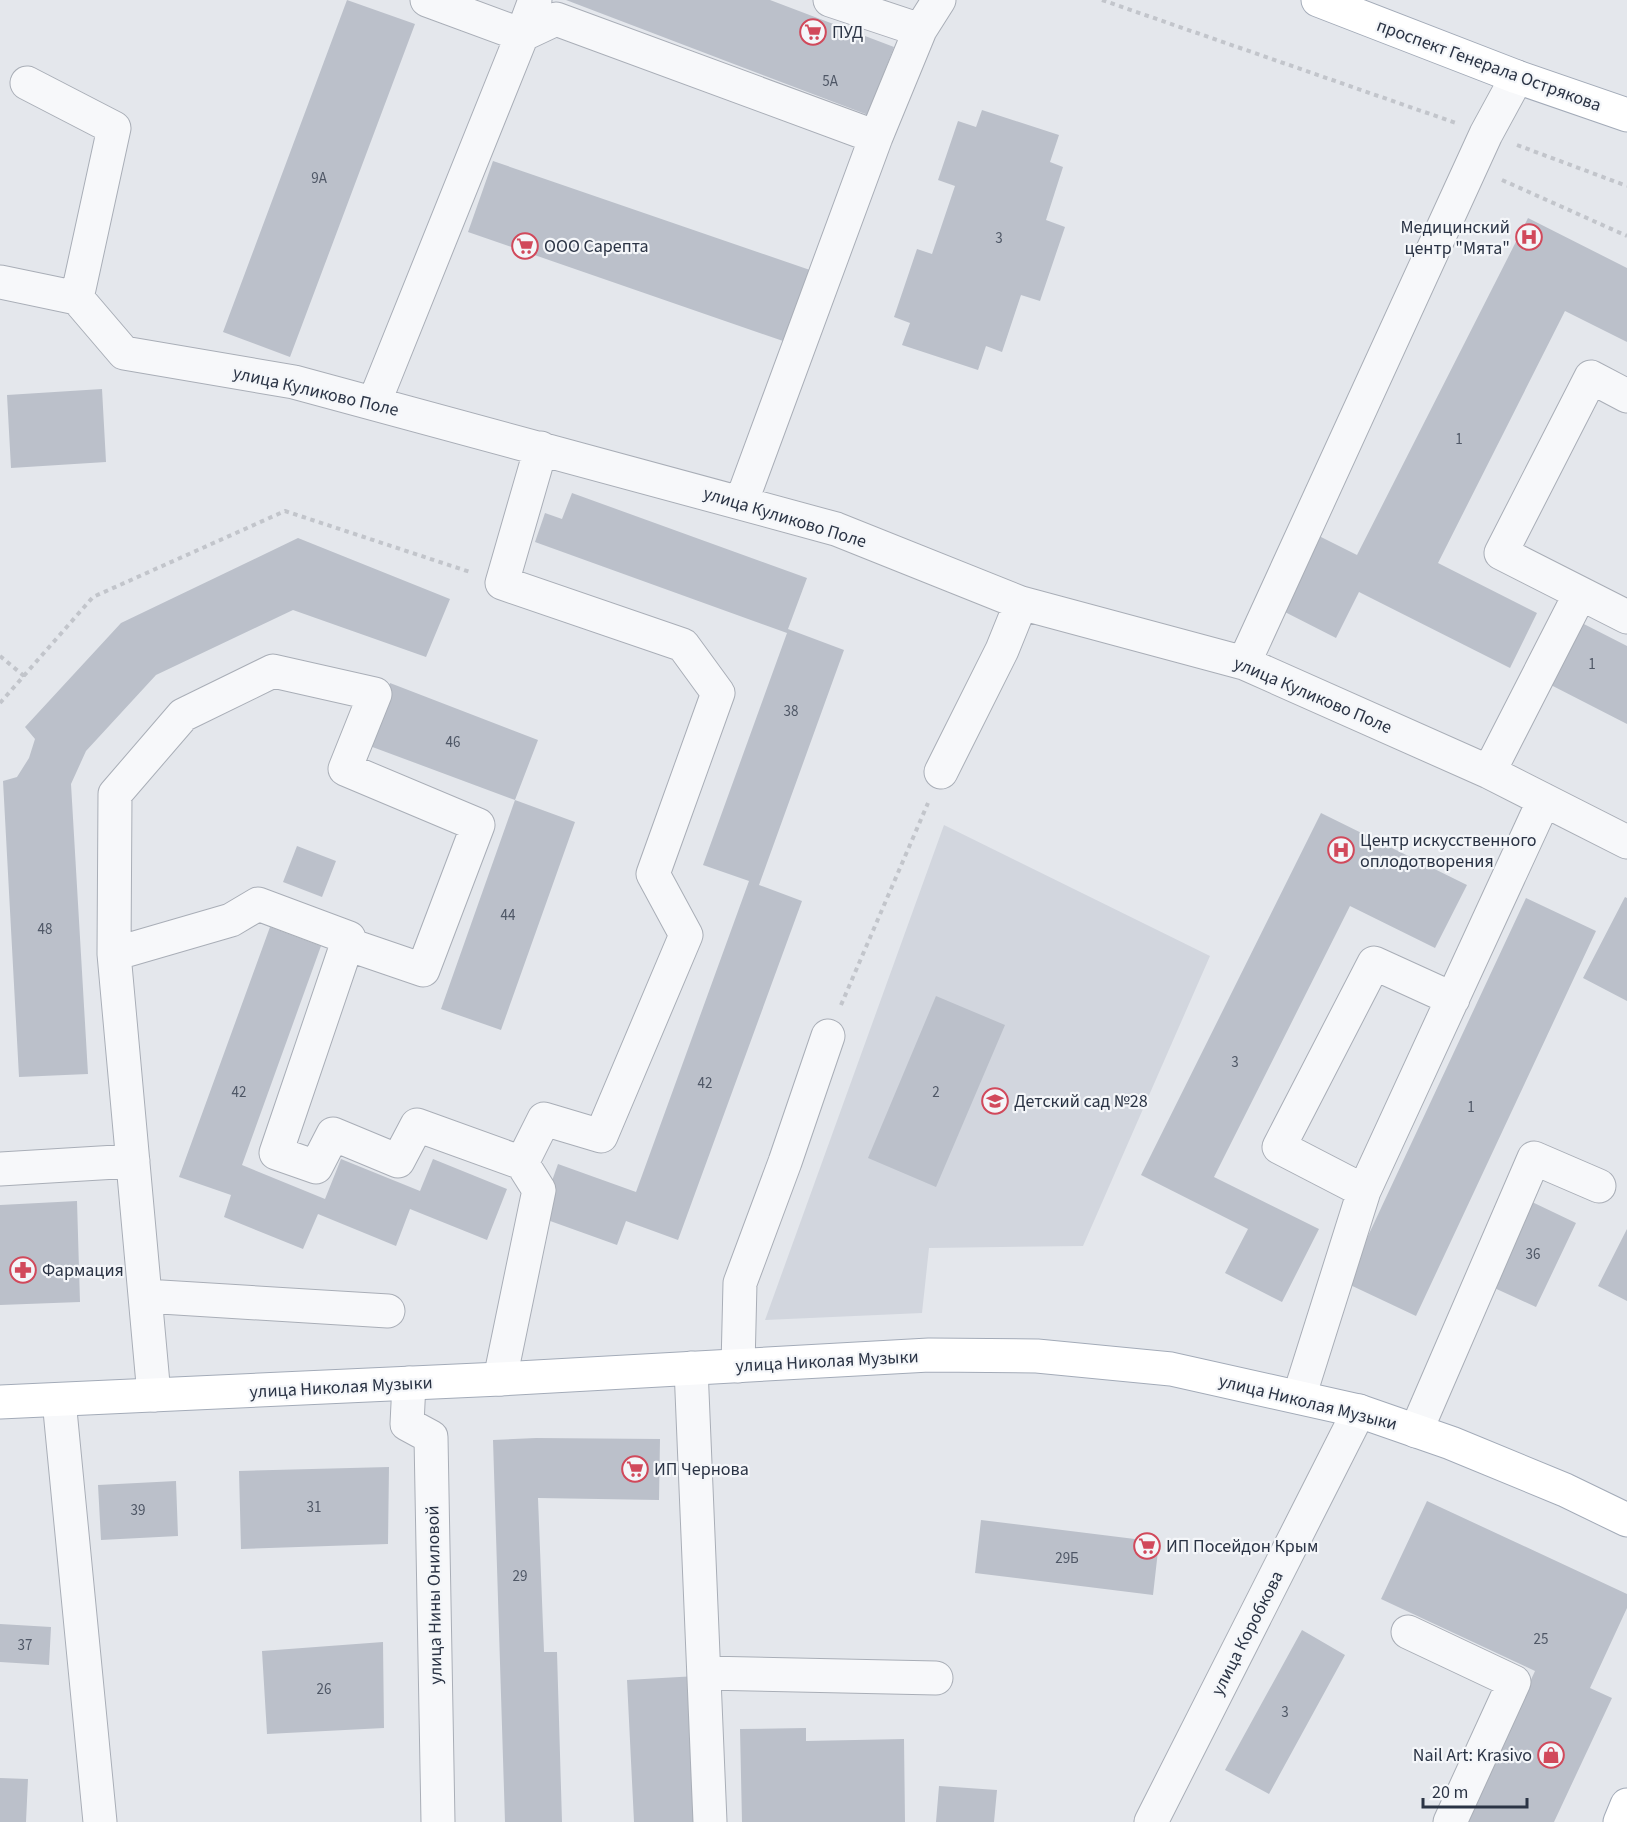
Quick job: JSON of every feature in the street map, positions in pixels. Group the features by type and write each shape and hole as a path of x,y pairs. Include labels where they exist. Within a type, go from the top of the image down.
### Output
{"main road":[{"name":"проспект Генерала Острякова","path":"1318,0 1517,77 1627,116"},
{"name":"улица Николая Музыки","path":"0,1402 500,1379 929,1355 1036,1356 1171,1369 1359,1412 1451,1443 1565,1490 1627,1520"},
{"path":"1620,1822 1627,1805"}],"street":[{"path":"427,0 522,35 556,19 876,137"},
{"path":"374,403 535,0"},
{"path":"830,0 920,30"},
{"path":"741,503 876,137 920,30 939,0"},
{"path":"1244,663 1486,134 1517,77"},
{"path":"0,282 78,298 114,128 27,83"},
{"name":"улица Куликово Поле","path":"78,298 124,352 294,382 836,529 1021,603 1244,663 1488,772 1627,842"},
{"path":"1627,396 1591,377 1501,553 1627,617"},
{"path":"522,1163 544,1119 601,1136 686,934 652,874 718,693 682,645 502,583 541,448"},
{"path":"1488,772 1580,594"},
{"path":"941,772 1002,650 1021,603"},
{"path":"154,1395 114,954 115,794 183,715 273,671 375,694 345,769 478,825 423,969 347,944"},
{"path":"1299,1397 1364,1191 1544,800"},
{"path":"114,954 231,920 258,904 349,938 276,1153 316,1167 333,1134 398,1161 417,1125 522,1163 539,1190 500,1379"},
{"path":"1364,1191 1279,1147 1374,963 1453,999"},
{"path":"738,1366 740,1283 828,1036"},
{"path":"1416,1431 1534,1158 1599,1186"},
{"path":"0,1169 133,1161"},
{"path":"145,1296 388,1311"},
{"path":"691,1368 710,1822"},
{"name":"улица Нины Ониловой","path":"409,1383 406,1425 431,1437 438,1822"},
{"path":"59,1400 100,1822"},
{"name":"улица Коробкова","path":"1151,1822 1359,1412"},
{"path":"1408,1632 1514,1682 1450,1822"},
{"path":"704,1673 936,1678"}],"path":[{"path":"1102,0 1486,134 1627,186"},
{"path":"1472,167 1627,236"},
{"path":"0,703 93,597 285,511 502,583"},
{"path":"0,656 24,676"},
{"path":"828,1036 941,772"}],"shaded area":[{"name":"Детский сад №28","path":"944,825 1210,956 1083,1246 929,1248 922,1313 765,1320"}],"building":[{"path":"347,0 415,24 290,357 223,332"},
{"path":"566,0 770,0 894,47 868,115"},
{"path":"982,110 1059,135 1050,162 1063,167 1046,220 1065,227 1040,301 1021,295 1002,352 986,346 978,370 902,345 910,323 894,317 917,249 932,254 955,186 938,180 958,121 976,127"},
{"path":"493,161 810,270 786,342 468,232"},
{"path":"1528,218 1627,268 1627,342 1565,311 1438,563 1537,613 1510,668 1359,592 1336,638 1279,609 1317,535 1357,555"},
{"path":"102,389 106,462 11,468 7,395"},
{"path":"572,493 807,578 788,629 844,650 759,885 802,901 678,1240 626,1221 617,1245 539,1217 558,1164 636,1192 749,881 703,865 787,633 535,542 545,513 562,519"},
{"path":"298,538 450,599 426,657 293,610 156,675 86,751 71,784 88,1074 19,1077 3,781 17,777 29,758 35,739 25,727 121,623"},
{"path":"1578,621 1627,646 1627,724 1547,683"},
{"path":"390,683 538,740 515,800 367,745"},
{"path":"515,800 575,822 501,1030 441,1009"},
{"path":"1321,813 1467,885 1435,948 1350,906 1214,1177 1319,1229 1282,1302 1225,1273 1248,1229 1141,1175"},
{"path":"297,846 336,861 322,897 283,882"},
{"path":"1625,897 1627,898 1627,1001 1583,978"},
{"path":"1526,898 1596,931 1416,1316 1346,1283"},
{"path":"270,927 321,946 242,1165 325,1199 341,1159 420,1191 433,1159 507,1189 487,1240 410,1209 396,1246 318,1214 303,1249 224,1217 231,1195 179,1177"},
{"path":"936,996 1005,1025 936,1187 868,1158"},
{"path":"77,1201 80,1302 0,1305 0,1205"},
{"path":"1530,1201 1576,1223 1536,1307 1490,1286"},
{"path":"1627,1229 1627,1301 1598,1286"},
{"path":"660,1439 659,1500 538,1498 544,1652 557,1652 562,1822 505,1822 493,1440"},
{"path":"389,1467 388,1544 241,1549 239,1471"},
{"path":"176,1481 178,1536 101,1540 98,1485"},
{"path":"1427,1501 1627,1594 1627,1608 1590,1688 1612,1698 1554,1822 1465,1822 1535,1671 1381,1599"},
{"path":"981,1520 1159,1542 1153,1595 975,1573"},
{"path":"0,1624 51,1627 49,1665 0,1662"},
{"path":"1302,1630 1345,1655 1269,1794 1225,1770"},
{"path":"383,1642 384,1728 267,1734 262,1651"},
{"path":"697,1676 703,1822 634,1822 627,1680"},
{"path":"806,1728 806,1741 904,1739 905,1822 742,1822 740,1729"},
{"path":"0,1778 28,1779 26,1822 0,1822"},
{"path":"939,1786 997,1790 994,1822 936,1822"}],"place":[{"name":"ПУД","path":"813,32"},
{"name":"Медицинский центр \"Мята\"","path":"1529,237"},
{"name":"ООО Сарепта","path":"525,246"},
{"name":"Центр искусственного оплодотворения","path":"1341,850"},
{"name":"Детский сад №28","path":"995,1101"},
{"name":"Фармация","path":"23,1270"},
{"name":"ИП Чернова","path":"635,1469"},
{"name":"ИП Посейдон Крым","path":"1147,1546"},
{"name":"Nail Art: Krasivo","path":"1551,1755"}]}
